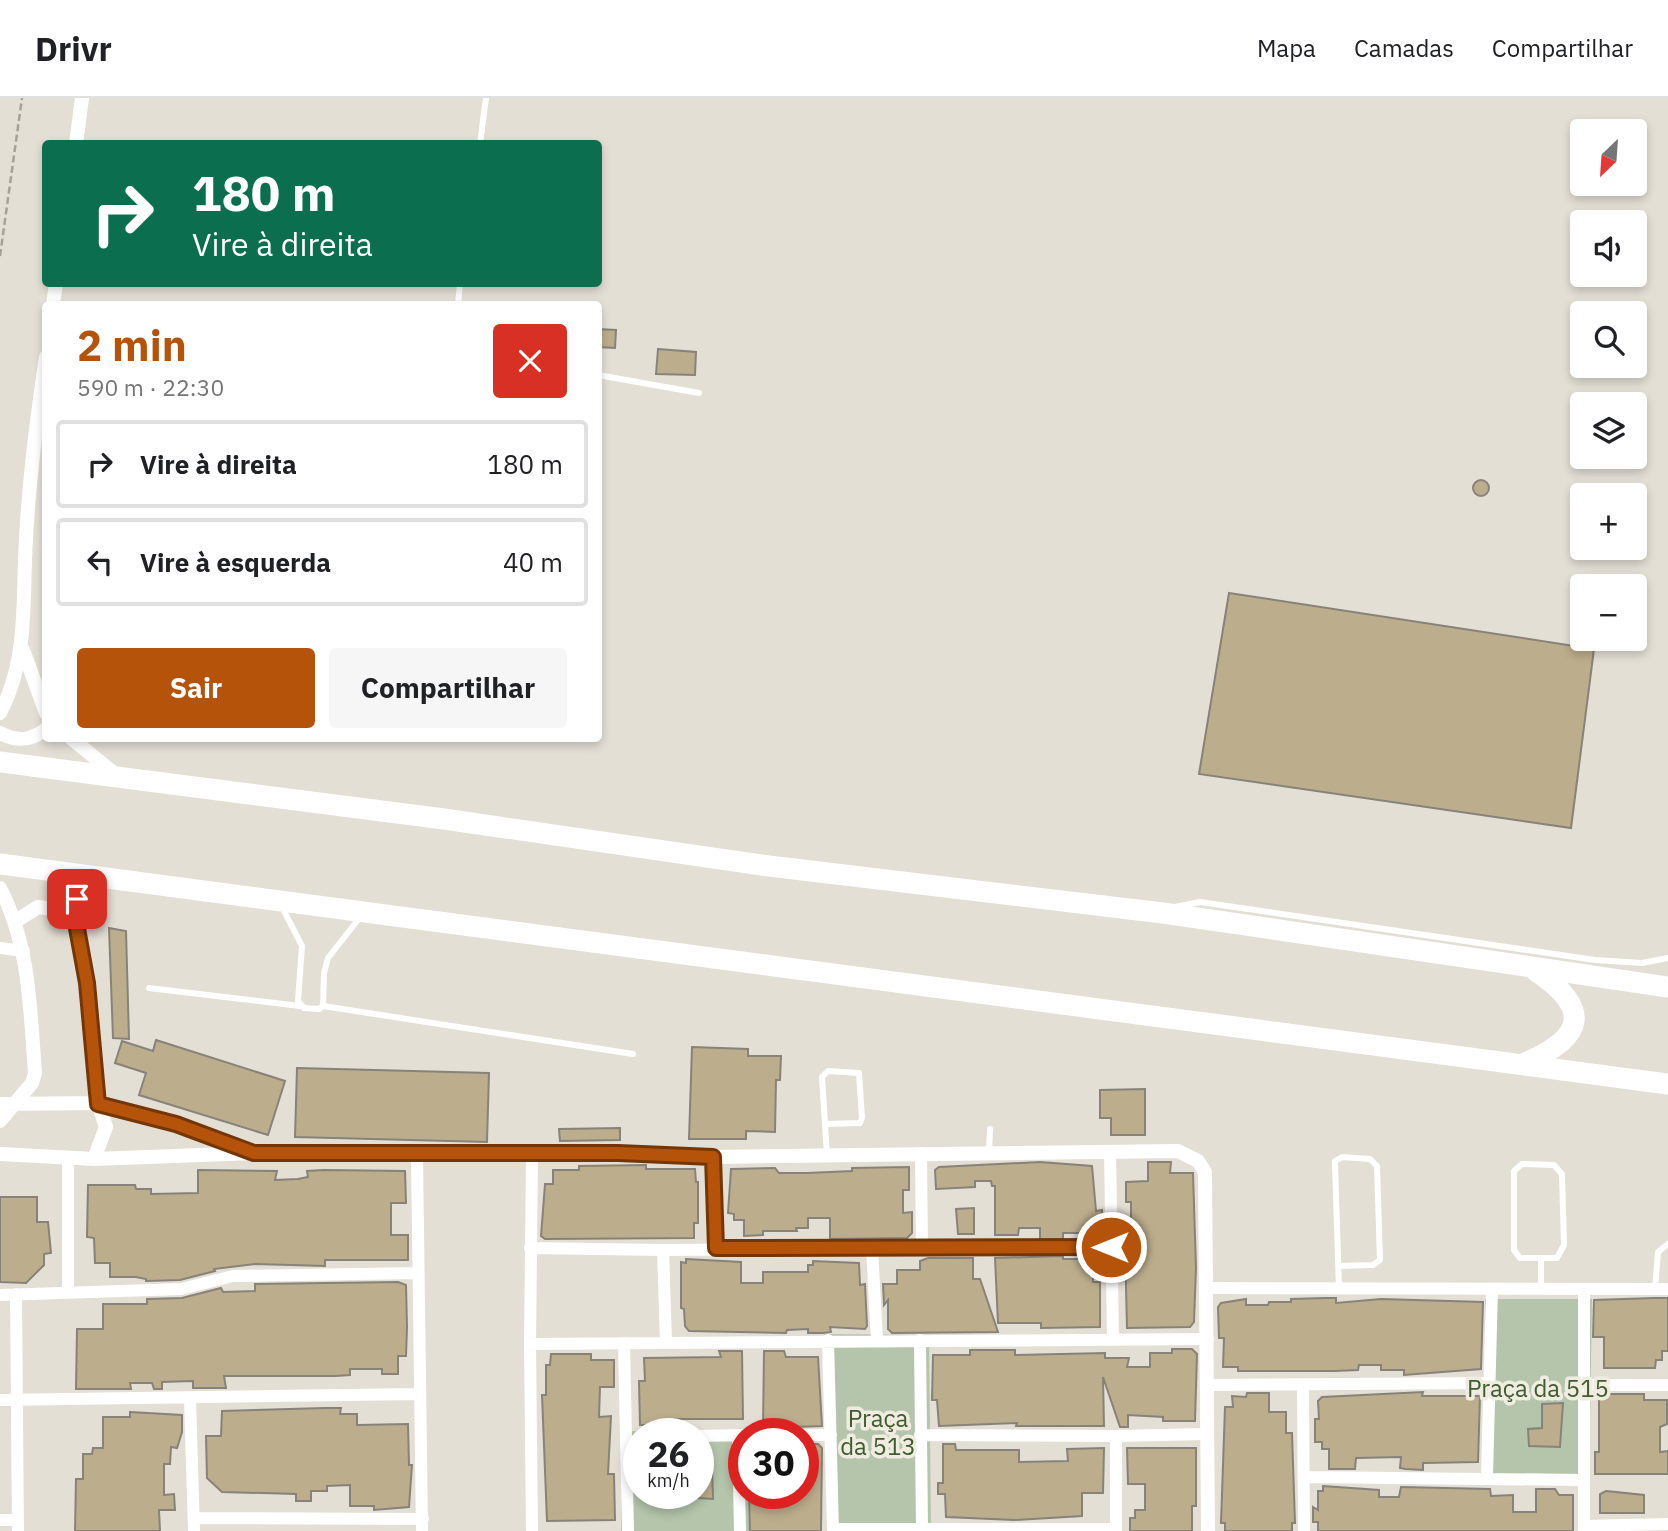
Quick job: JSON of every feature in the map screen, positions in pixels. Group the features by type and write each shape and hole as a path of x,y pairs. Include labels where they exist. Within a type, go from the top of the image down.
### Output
{"highway":[{"path":"0,762 769,866 1163,913 1668,987"},
{"path":"0,864 1668,1084"},
{"path":"1523,1064 1554,1051 1564,1042 1574,1024 1570,1001 1561,988 1533,969"}],"street":[{"path":"77,140 82,98"},
{"path":"0,713 23,649 26,538 42,393"},
{"path":"23,649 42,702"},
{"path":"0,733 22,740 42,732"},
{"path":"76,742 117,776"},
{"path":"85,875 74,912 87,983 98,1104 106,1127 94,1159"},
{"path":"0,888 16,921 24,951 35,1073 32,1083 6,1104 0,1121"},
{"path":"16,921 38,906 74,912"},
{"path":"0,948 24,951"},
{"path":"6,1104 98,1104 176,1124 254,1153"},
{"path":"1111,1151 1113,1339"},
{"path":"0,1153 94,1159 254,1153 713,1157 1178,1151 1198,1161 1205,1172 1208,1531"},
{"path":"921,1153 922,1247"},
{"path":"532,1154 530,1344 533,1531"},
{"path":"190,1399 194,1525 423,1525 417,1155"},
{"path":"713,1157 716,1248"},
{"path":"68,1158 68,1292"},
{"path":"530,1248 663,1250 1111,1247"},
{"path":"872,1249 877,1340"},
{"path":"663,1250 666,1342"},
{"path":"0,1295 181,1289 233,1276 417,1273"},
{"path":"1207,1288 1661,1289"},
{"path":"1487,1476 1492,1289"},
{"path":"1584,1289 1584,1529 1668,1524"},
{"path":"0,1520 18,1526 16,1294"},
{"path":"530,1344 1208,1339"},
{"path":"828,1340 833,1530 1116,1530 1116,1436"},
{"path":"920,1340 922,1529"},
{"path":"624,1343 625,1418"},
{"path":"1206,1385 1489,1383"},
{"path":"1586,1385 1668,1385"},
{"path":"1303,1386 1304,1531"},
{"path":"0,1400 419,1394"},
{"path":"920,1435 1206,1434"},
{"path":"819,1435 831,1435"},
{"path":"1305,1477 1487,1476 1584,1480"},
{"path":"627,1509 628,1531"},
{"path":"740,1509 740,1531"}],"lane":[{"path":"481,140 486,98"},
{"path":"602,376 699,393"},
{"path":"278,901 301,941 300,1006"},
{"path":"1163,913 1180,905 1200,902 1595,960 1642,963 1668,958"},
{"path":"323,1006 324,973 328,958 364,912"},
{"path":"149,988 313,1009 323,1006 632,1054"},
{"path":"825,1124 860,1123 859,1073 824,1073 822,1077 825,1124 827,1155"},
{"path":"989,1153 990,1129"},
{"path":"1339,1266 1373,1265 1380,1260 1377,1166 1370,1158 1342,1157 1335,1161 1339,1289"},
{"path":"1522,1164 1554,1165 1562,1174 1563,1252 1557,1258 1541,1258 1520,1258 1514,1250 1514,1171 1522,1164"},
{"path":"1661,1289 1658,1252 1668,1244"},
{"path":"1541,1258 1541,1289"}],"path":[{"path":"0,256 22,98"}],"green space":[{"name":"Praça da 515","path":"1485,1299 1592,1299 1589,1481 1486,1479"},
{"name":"Praça da 513","path":"824,1334 929,1335 931,1531 828,1531"},
{"path":"622,1431 623,1509 714,1509 714,1432 728,1432 728,1509 749,1509 749,1531 621,1531"}],"building":[{"path":"602,329 616,330 615,348 602,347"},
{"path":"658,349 696,352 695,375 656,374"},
{"path":"1478,480 1484,480 1489,488 1487,494 1478,496 1473,491 1473,485"},
{"path":"1229,593 1570,645 1570,651 1594,651 1571,828 1199,774"},
{"path":"109,928 126,931 129,1039 113,1038"},
{"path":"156,1040 285,1081 268,1135 139,1095 146,1073 115,1063 122,1041 153,1051"},
{"path":"692,1047 748,1049 748,1056 781,1056 780,1080 776,1080 775,1132 746,1131 746,1139 689,1139"},
{"path":"297,1068 489,1073 487,1142 295,1137"},
{"path":"1145,1089 1145,1135 1111,1135 1111,1118 1100,1118 1100,1090"},
{"path":"620,1128 620,1140 560,1141 559,1129"},
{"path":"1040,1162 1092,1166 1096,1211 1102,1210 1102,1233 1063,1233 1063,1239 1040,1239 1040,1228 1019,1228 1018,1235 995,1235 995,1186 992,1186 991,1181 975,1181 975,1187 936,1189 935,1170 939,1167"},
{"path":"1148,1162 1171,1162 1170,1173 1193,1173 1196,1268 1194,1322 1190,1327 1127,1328 1122,1224 1131,1224 1131,1202 1126,1202 1126,1182 1148,1181"},
{"path":"646,1165 646,1169 695,1169 698,1182 698,1223 694,1223 694,1238 545,1239 541,1236 545,1184 553,1184 553,1170 579,1170 579,1166"},
{"path":"909,1167 909,1190 903,1190 903,1213 912,1212 912,1233 907,1238 830,1239 830,1218 808,1218 808,1228 796,1228 797,1231 763,1231 763,1235 744,1236 744,1220 734,1220 734,1214 728,1213 731,1169 775,1168 779,1173 807,1173 852,1171 852,1168"},
{"path":"198,1170 277,1171 275,1180 308,1177 307,1171 405,1171 406,1203 391,1203 391,1235 408,1235 408,1260 325,1260 325,1266 255,1264 214,1269 215,1271 180,1280 146,1281 136,1277 110,1277 110,1263 95,1263 94,1238 87,1237 88,1185 135,1185 136,1189 151,1189 151,1194 198,1193"},
{"path":"0,1197 37,1197 37,1222 48,1222 51,1253 44,1254 44,1265 26,1283 0,1282"},
{"path":"974,1208 974,1234 958,1234 956,1209"},
{"path":"1063,1256 1063,1259 1093,1259 1093,1282 1100,1282 1100,1327 1041,1328 1041,1323 998,1323 995,1258"},
{"path":"928,1258 973,1258 973,1279 980,1279 998,1332 892,1333 888,1329 888,1300 884,1305 883,1284 897,1284 897,1270 920,1270 920,1261"},
{"path":"686,1259 741,1262 741,1283 763,1283 763,1272 808,1272 808,1265 813,1265 813,1261 859,1263 860,1285 865,1284 867,1326 865,1329 830,1327 831,1332 823,1333 808,1333 808,1329 787,1330 786,1333 689,1331 685,1326 684,1309 681,1308 681,1262 686,1263"},
{"path":"398,1282 406,1285 407,1327 406,1356 398,1356 398,1374 382,1374 382,1369 350,1369 350,1375 335,1376 224,1376 226,1388 193,1388 193,1381 162,1382 162,1389 154,1389 152,1383 130,1383 131,1389 76,1389 77,1329 103,1329 103,1304 147,1304 147,1299 182,1298 221,1288 223,1292 255,1291 255,1284"},
{"path":"1336,1298 1336,1303 1381,1299 1483,1302 1481,1369 1404,1375 1404,1370 1381,1370 1381,1365 1359,1365 1358,1370 1334,1371 1238,1371 1238,1367 1223,1367 1224,1338 1219,1338 1218,1307 1221,1303 1246,1299 1246,1305 1268,1305 1269,1302 1291,1302 1291,1299"},
{"path":"1668,1298 1668,1351 1662,1351 1662,1360 1656,1360 1655,1368 1604,1368 1604,1337 1593,1337 1594,1300"},
{"path":"1172,1349 1192,1349 1197,1354 1195,1421 1163,1421 1163,1417 1128,1415 1128,1427 1120,1427 1103,1377 1104,1426 1016,1426 1017,1423 939,1426 937,1400 932,1400 933,1355 970,1355 970,1350 1015,1350 1015,1355 1105,1353 1105,1358 1129,1358 1127,1367 1150,1367 1150,1353 1172,1353"},
{"path":"719,1351 742,1351 743,1418 640,1418 639,1381 645,1381 644,1358 721,1357"},
{"path":"764,1351 784,1351 786,1357 818,1357 822,1426 819,1426 819,1418 763,1418"},
{"path":"551,1354 591,1354 591,1360 614,1360 614,1387 600,1387 599,1417 611,1416 608,1474 614,1474 615,1520 547,1521 542,1395 546,1395 546,1365 550,1365"},
{"path":"1423,1392 1422,1396 1480,1396 1478,1462 1423,1463 1423,1470 1400,1468 1401,1457 1356,1458 1355,1469 1329,1469 1329,1449 1322,1449 1322,1442 1315,1442 1315,1419 1319,1419 1318,1401 1322,1397"},
{"path":"1247,1393 1269,1393 1269,1412 1286,1412 1286,1433 1292,1433 1295,1523 1292,1523 1292,1531 1225,1531 1225,1523 1221,1523 1225,1407 1233,1407 1232,1396 1246,1397"},
{"path":"1599,1394 1644,1394 1644,1400 1667,1400 1667,1424 1660,1427 1660,1452 1668,1451 1668,1474 1595,1474 1595,1452 1599,1452"},
{"path":"1563,1403 1560,1447 1529,1446 1528,1429 1542,1428 1542,1404"},
{"path":"341,1408 340,1414 357,1414 357,1425 408,1424 409,1465 412,1465 409,1507 374,1510 374,1506 350,1506 350,1485 327,1486 327,1491 311,1491 311,1501 296,1501 296,1494 222,1492 207,1478 206,1436 221,1436 222,1411"},
{"path":"130,1412 182,1415 182,1432 177,1448 171,1447 170,1464 164,1464 164,1495 174,1494 175,1510 159,1510 160,1531 75,1531 76,1479 83,1479 83,1454 92,1454 93,1448 103,1448 103,1417 130,1417"},
{"path":"943,1444 955,1444 956,1450 1019,1450 1019,1462 1068,1461 1067,1449 1104,1448 1103,1493 1082,1493 1082,1516 1014,1520 946,1517 945,1494 938,1494 938,1483 943,1483"},
{"path":"819,1445 822,1448 821,1531 750,1531 749,1509 819,1509"},
{"path":"1127,1448 1196,1448 1196,1506 1192,1506 1192,1531 1130,1531 1130,1518 1135,1518 1135,1510 1145,1510 1145,1484 1128,1484"},
{"path":"1323,1486 1379,1490 1379,1497 1399,1497 1401,1487 1490,1489 1491,1496 1513,1495 1513,1512 1536,1512 1536,1489 1555,1489 1559,1495 1573,1495 1573,1531 1318,1531 1318,1522 1313,1522 1313,1507 1318,1510 1318,1491 1323,1491"},
{"path":"1606,1491 1644,1495 1644,1513 1600,1513 1600,1494"}],"route":[{"path":"77,899 74,912 87,983 98,1104 176,1124 254,1153 618,1153 713,1157 716,1248 1111,1247"}]}
